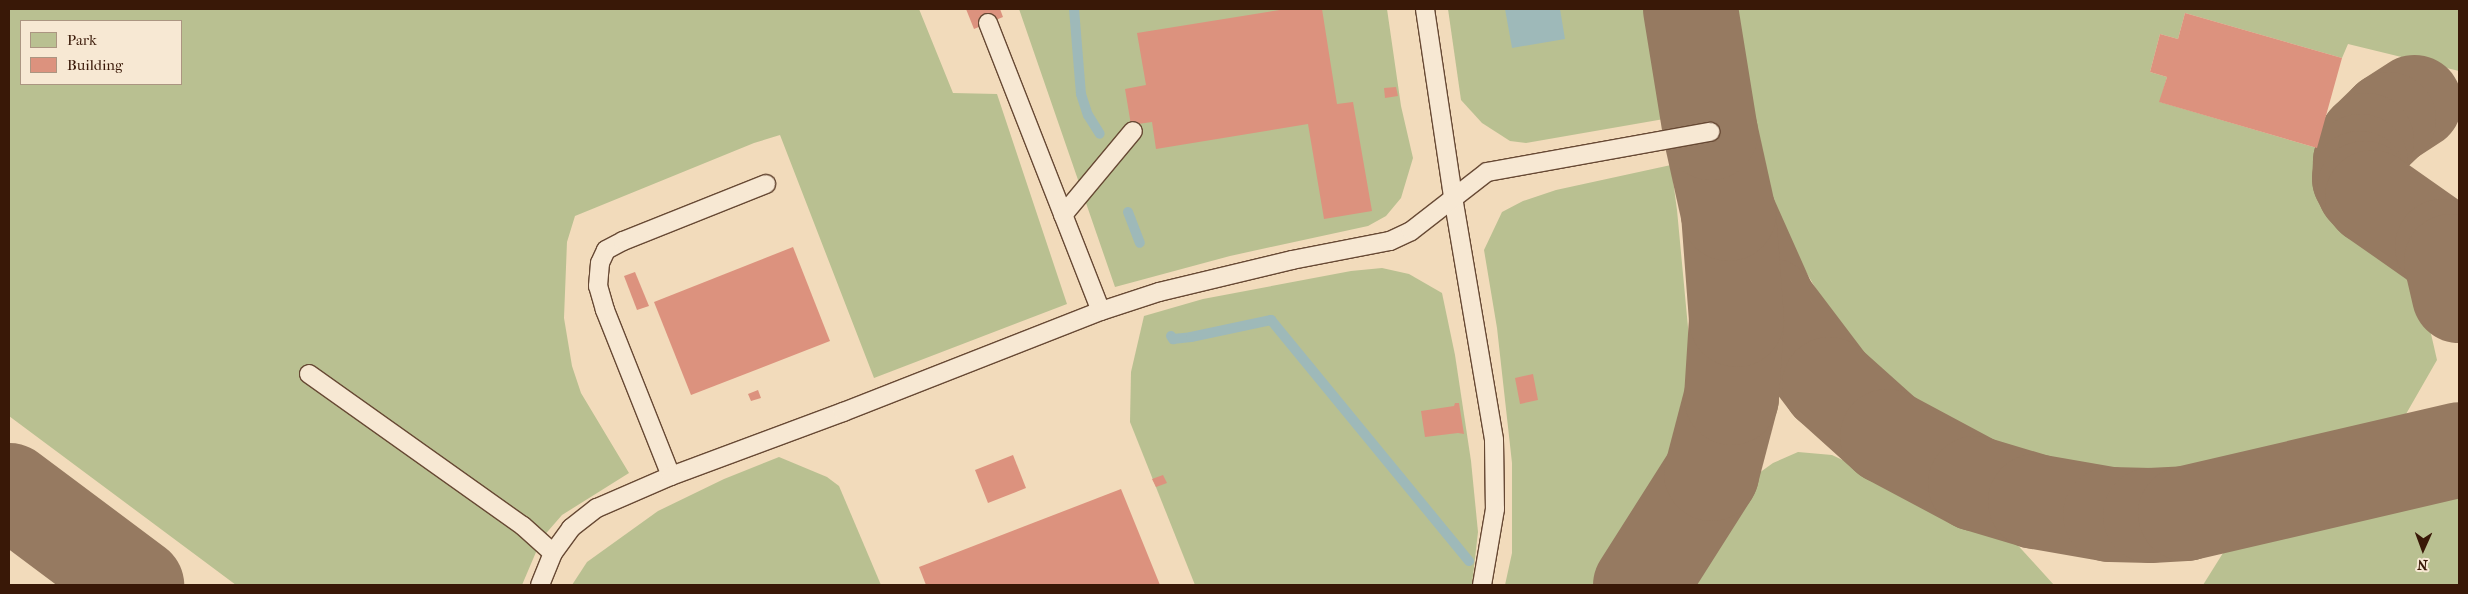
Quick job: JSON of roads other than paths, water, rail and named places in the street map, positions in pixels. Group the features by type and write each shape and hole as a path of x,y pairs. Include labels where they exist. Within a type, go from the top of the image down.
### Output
{"lane":[{"path":"1425,9 1453,197 1494,440 1495,509 1482,585"},
{"path":"988,23 1101,311"},
{"path":"1063,215 1133,131"},
{"path":"540,585 553,553 571,528 597,508 671,476 843,412 1101,311 1159,292 1390,241 1411,231 1487,172 1710,132"},
{"path":"671,476 603,302 598,286 600,263 606,250 623,240 766,184"},
{"path":"309,374 523,526 553,553"}],"water":[{"path":"1505,9 1560,9 1565,39 1512,48"}],"waterway":[{"path":"1074,9 1081,94 1088,115 1100,134"},
{"path":"1128,212 1140,243"},
{"path":"1171,336 1173,339 1191,337 1271,320 1469,561"}]}
